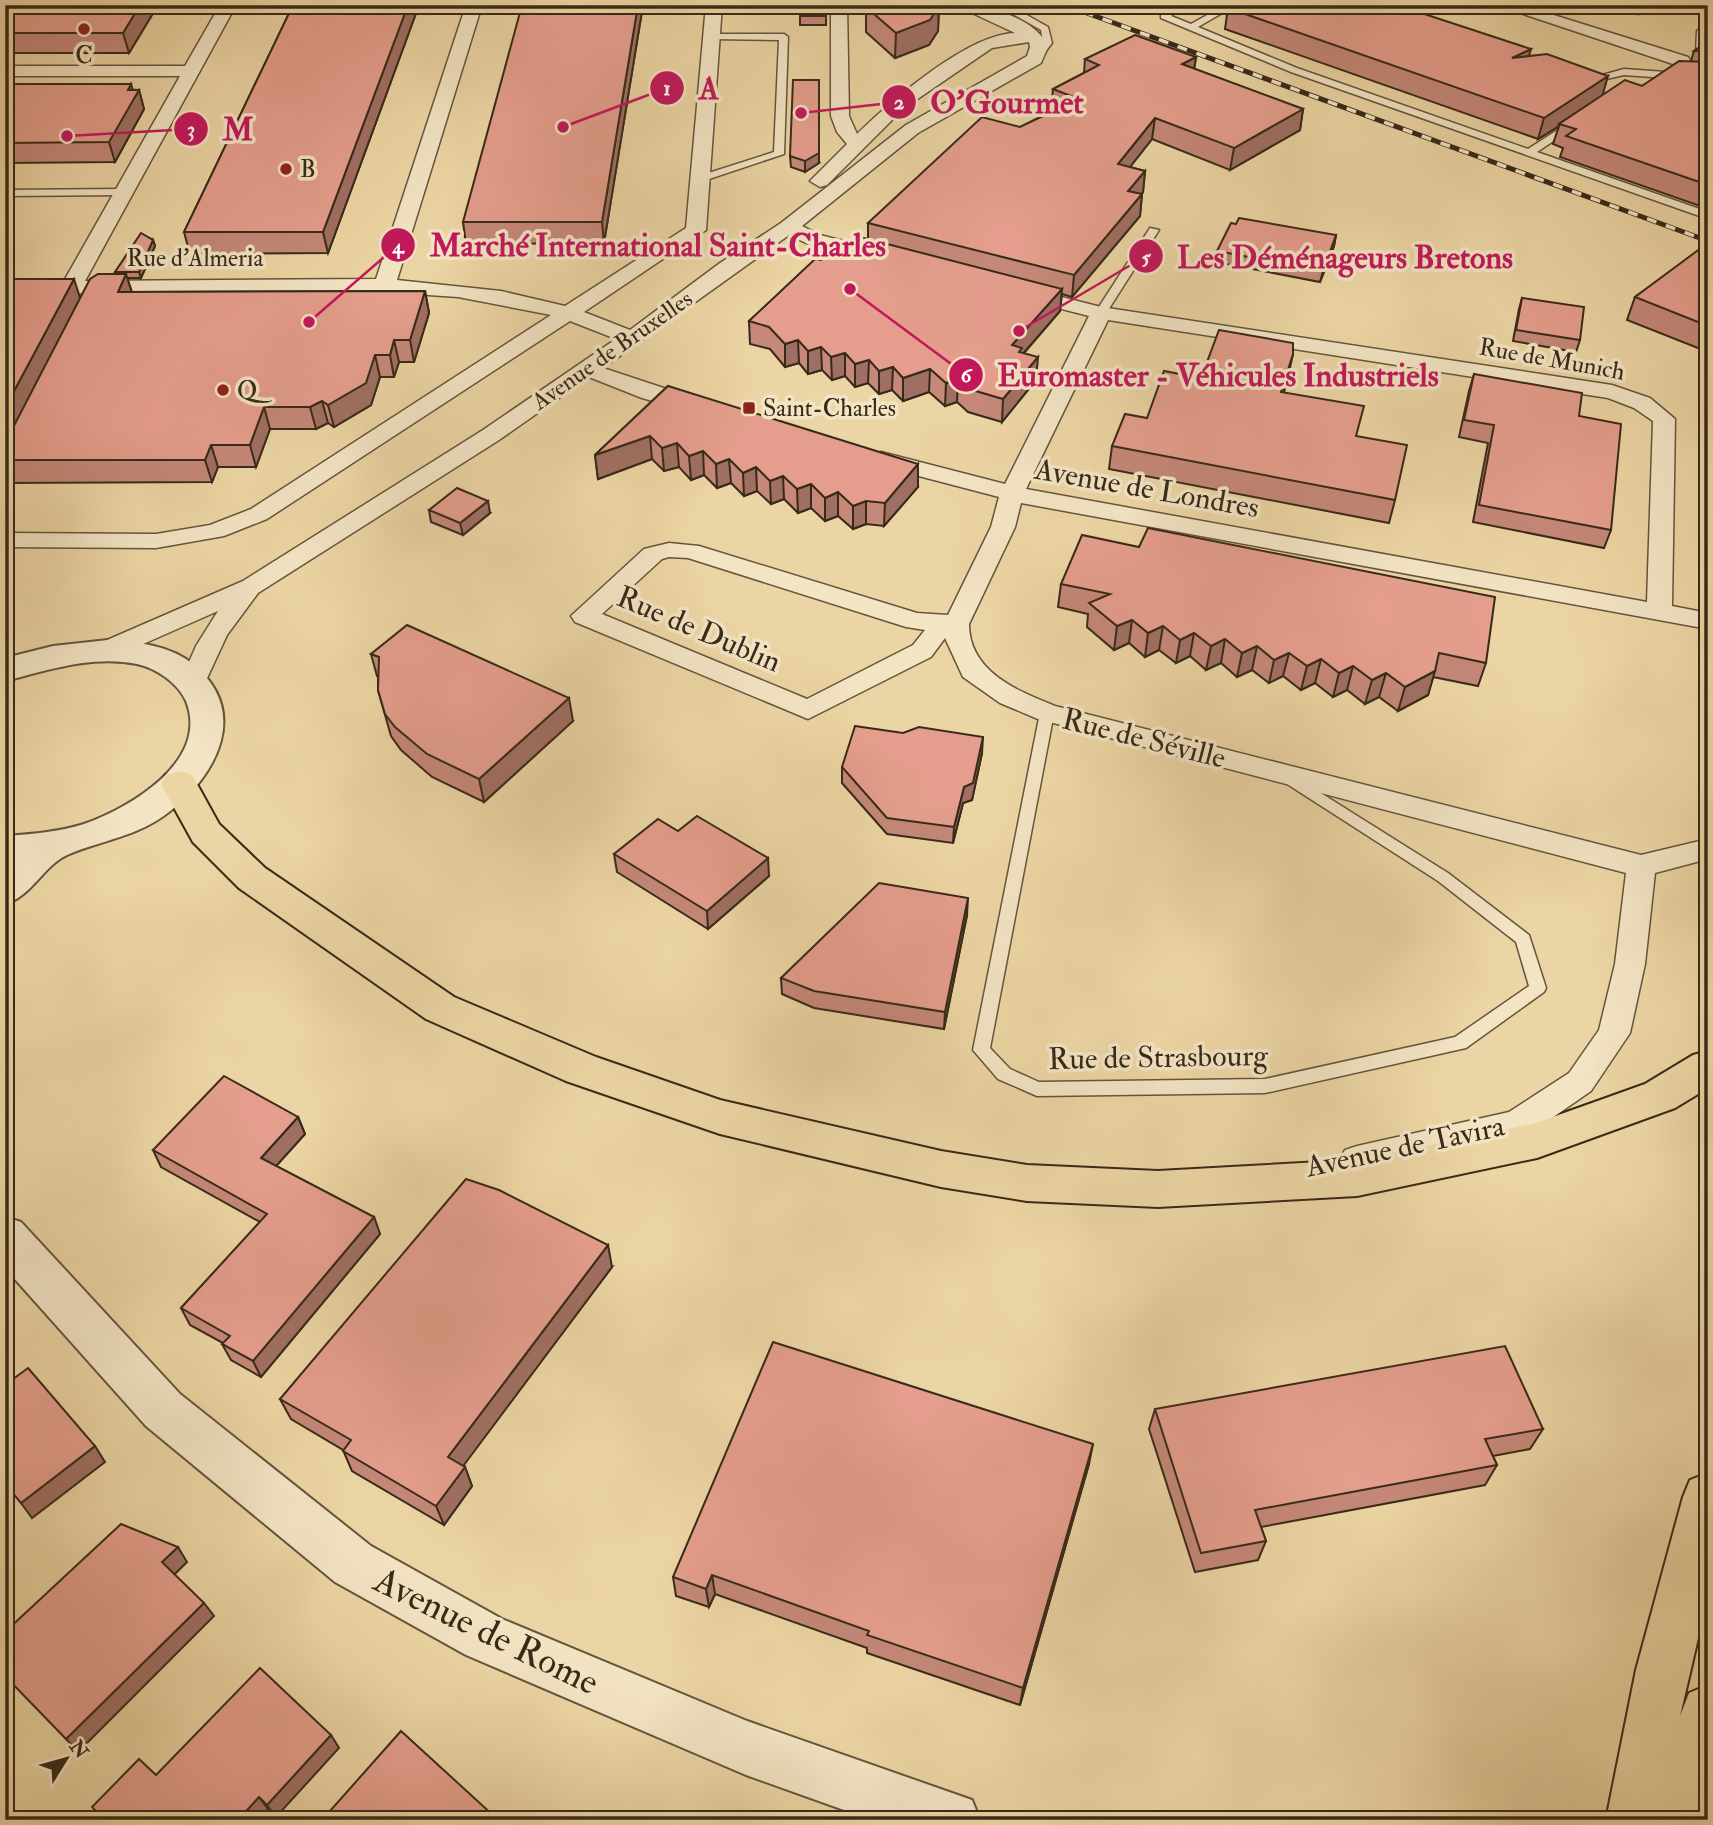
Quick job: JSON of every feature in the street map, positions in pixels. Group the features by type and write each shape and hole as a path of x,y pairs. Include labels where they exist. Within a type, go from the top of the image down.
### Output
{"main road":[{"path":"179,784 206,833 252,878 440,1009 581,1069 720,1117 941,1169 1027,1183 1158,1189 1357,1178 1537,1140 1660,1096 1708,1067"},
{"path":"1634,1820 1662,1670 1708,1497"},
{"path":"1686,1820 1708,1712"},
{"path":"1697,1820 1708,1732"}],"street":[{"path":"72,285 228,5"},
{"path":"385,284 474,5"},
{"path":"5,540 156,541 215,531 259,514 696,230 714,5"},
{"path":"839,5 840,116 846,132 858,145"},
{"path":"943,5 1035,37"},
{"path":"963,5 1007,21 1035,37"},
{"path":"981,5 1020,21 1035,37 1039,47 1035,59"},
{"path":"1504,5 1682,61"},
{"path":"727,267 897,105 985,44 1006,38 1035,37"},
{"name":"Avenue de Bruxelles","path":"107,650 252,586 491,435 632,338 727,267 788,227 912,129 1035,59"},
{"path":"5,71 193,71"},
{"path":"788,227 813,239 891,259"},
{"name":"Rue d'Almeria","path":"5,288 72,285 94,291 385,284 498,296 572,313 632,338"},
{"name":"Rue de Munich","path":"996,286 1101,313 1612,392 1642,403 1664,419 1659,612"},
{"path":"950,623 1003,527 1011,495 1101,313"},
{"path":"587,369 650,393 715,412"},
{"name":"Avenue de Londres","path":"858,452 1011,495 1708,621"},
{"name":"Rue de Dublin","path":"669,550 690,551 915,621 950,623 922,652 808,709 584,615 653,554 669,550"},
{"name":"Avenue de Bruxelles","path":"193,682 208,643 220,622 252,586"},
{"name":"Rue de Séville","path":"950,623 972,671 1009,697 1047,713 1642,866 1708,849"},
{"path":"5,670 34,659 71,652 107,650 142,655 171,666 193,682 206,705 208,730 199,757 179,784 144,811 101,833 52,846 5,849"},
{"path":"5,890 52,846"},
{"name":"Avenue de Tavira","path":"1158,1189 1366,1159 1517,1124 1580,1082 1614,1033 1630,964 1642,866"},
{"name":"Avenue de Rome","path":"5,1236 163,1410 353,1564 484,1637 746,1748 952,1820"}],"lane":[{"path":"1001,5 1024,15 1045,29 1048,43 1035,59"},
{"path":"1181,5 1164,16 1294,70 1708,216"},
{"path":"1192,27 1233,5"},
{"path":"1708,24 1701,32 1701,53 1708,65"},
{"path":"700,179 779,154 784,37 712,36"},
{"path":"1682,61 1708,65"},
{"path":"1587,80 1624,72 1708,78"},
{"path":"1575,77 1587,80 1605,92"},
{"path":"1531,152 1578,121"},
{"path":"5,193 124,192"},
{"path":"1101,313 1154,230"},
{"name":"Rue de Strasbourg","path":"1047,713 981,1050 1004,1074 1037,1089 1265,1086 1460,1043 1538,988 1523,939 1443,877 1282,774"}],"building":[{"path":"21,5 140,5 123,33 5,33 5,27"},
{"name":"B","path":"293,5 408,5 323,232 184,232"},
{"path":"522,5 638,5 602,222 463,222"},
{"path":"800,5 826,5 826,16 800,16"},
{"path":"1234,5 1397,5 1531,49 1512,58 1547,54 1608,76 1544,118 1228,8"},
{"path":"939,6 930,20 896,33 866,7"},
{"path":"1135,35 1196,57 1182,64 1303,109 1234,148 1155,118 1118,164 1145,171 1128,191 1142,194 1074,275 868,223 982,117 1020,127 1079,99 1053,89 1099,65 1085,59"},
{"path":"1707,42 1708,52 1694,51"},
{"path":"1679,61 1708,62 1708,185 1566,136 1576,129 1559,124 1625,80 1642,86"},
{"path":"793,80 819,80 819,153 805,161 790,156"},
{"path":"5,84 131,84 128,90 139,90 109,142 5,143"},
{"path":"1239,218 1336,235 1323,271 1217,251 1231,223 1236,224"},
{"path":"141,233 153,240 139,272 115,272"},
{"path":"856,236 1062,289 1012,345 1022,348 1019,352 1038,357 1003,399 969,389 958,379 946,383 930,369 903,378 893,367 879,371 869,360 855,364 845,353 831,357 821,347 808,351 798,340 785,344 769,327 749,321 815,259 821,260 838,243 847,246"},
{"path":"1705,245 1708,246 1708,326 1635,297"},
{"name":"Q","path":"98,274 126,274 118,292 425,291 410,340 394,340 390,355 375,355 366,383 328,405 322,401 310,407 264,407 250,445 211,445 205,460 5,460 5,443 90,279"},
{"path":"5,279 74,279 5,408"},
{"path":"1522,298 1584,307 1580,340 1516,330"},
{"path":"1219,330 1293,343 1293,354 1281,392 1364,406 1356,436 1407,445 1395,500 1112,446 1125,414 1147,418 1164,371 1201,378"},
{"path":"1474,374 1582,393 1579,416 1621,424 1611,530 1479,505 1494,425 1464,420"},
{"path":"668,386 918,464 885,503 866,501 853,506 838,492 825,498 811,484 797,489 783,476 770,481 756,467 743,473 729,459 716,464 703,451 689,456 677,443 662,448 650,436 595,455"},
{"path":"457,488 488,501 460,523 429,510"},
{"path":"1148,528 1495,597 1486,663 1439,653 1435,671 1405,687 1386,673 1372,680 1353,666 1339,673 1321,659 1307,666 1289,653 1274,660 1257,646 1242,653 1225,639 1211,646 1194,633 1180,640 1163,626 1148,633 1132,620 1117,626 1089,603 1110,594 1061,584 1082,535 1139,547"},
{"path":"407,625 569,698 479,779 427,754 395,727 385,714 378,690 379,657 371,654"},
{"path":"855,726 903,733 919,727 983,737 973,783 964,787 954,827 887,818 842,767"},
{"path":"697,816 768,858 707,911 614,854 658,819 678,831"},
{"path":"879,883 968,898 945,1012 814,991 781,978"},
{"path":"224,1076 298,1117 261,1158 374,1217 253,1361 222,1344 230,1336 181,1308 267,1214 153,1150"},
{"path":"466,1179 499,1190 608,1245 448,1457 465,1467 436,1506 343,1451 351,1440 280,1399"},
{"path":"773,1342 1093,1444 1023,1688 867,1635 869,1631 712,1575 706,1589 673,1577"},
{"path":"1505,1346 1543,1429 1485,1439 1497,1465 1255,1510 1266,1541 1201,1553 1155,1409"},
{"path":"28,1368 95,1446 21,1503 5,1484 5,1385"},
{"path":"121,1524 178,1547 162,1562 204,1603 66,1739 5,1676 5,1632"},
{"path":"260,1668 331,1735 267,1805 259,1797 238,1820 104,1820 92,1807 139,1759 156,1775"},
{"path":"401,1731 495,1817 492,1820 322,1820"}],"railway":[{"path":"1065,5 1708,241"}],"place":[{"name":"C","path":"84,29"},
{"name":"O'Gourmet","path":"801,113"},
{"name":"A","path":"563,127"},
{"name":"M","path":"67,136"},
{"name":"B","path":"286,169"},
{"name":"Euromaster - Véhicules Industriels","path":"850,289"},
{"name":"Marché International Saint-Charles","path":"309,322"},
{"name":"Les Déménageurs Bretons","path":"1019,331"},
{"name":"Q","path":"223,390"},
{"name":"Saint-Charles","path":"749,408"}]}
